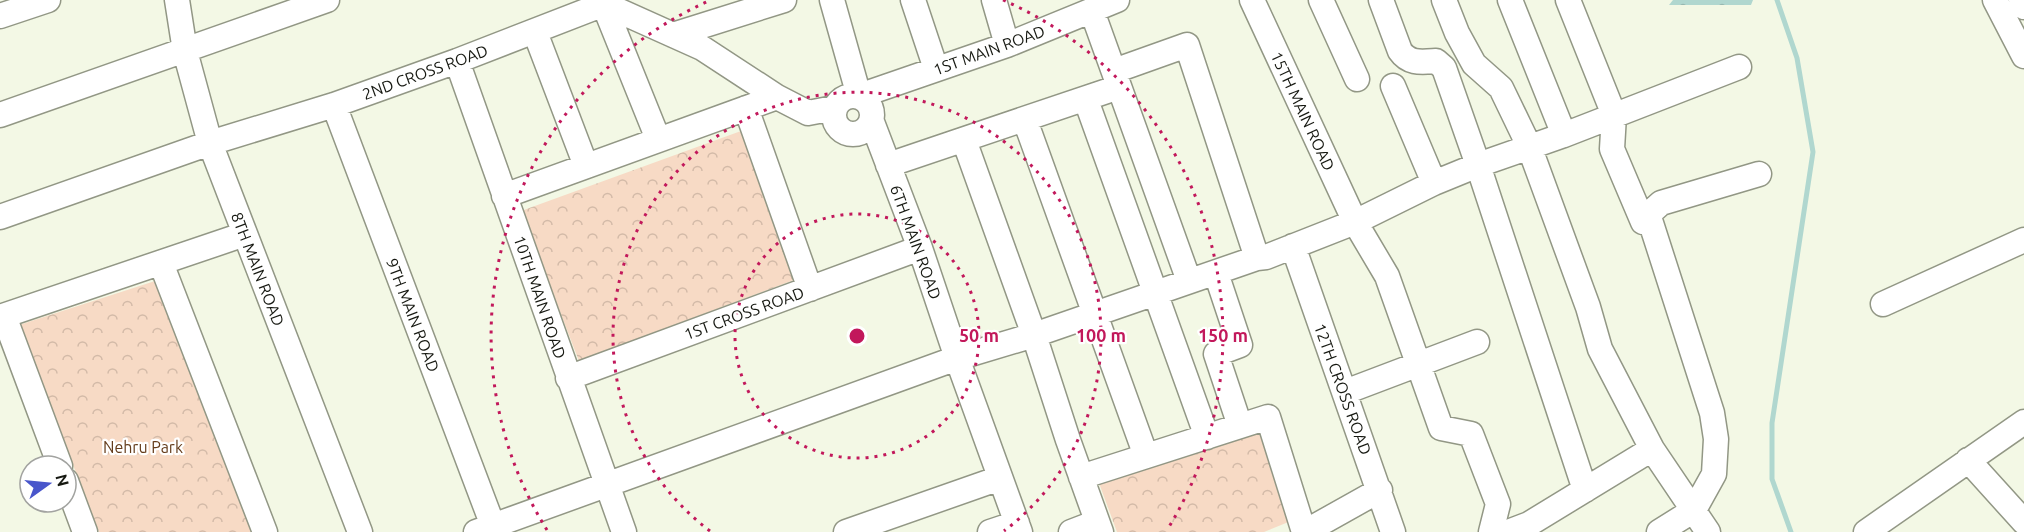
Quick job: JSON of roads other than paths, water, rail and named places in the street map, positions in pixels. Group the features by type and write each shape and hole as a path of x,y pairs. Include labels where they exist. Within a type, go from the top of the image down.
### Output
{"street":[{"path":"0,16 48,0"},
{"name":"8TH MAIN ROAD","path":"177,0 185,51 210,143 360,532"},
{"path":"0,115 327,0"},
{"path":"673,35 728,8 784,0"},
{"path":"832,0 860,96 871,107 872,122 861,133 846,133 835,123 834,108"},
{"path":"913,0 936,69"},
{"path":"994,0 1007,45"},
{"name":"1ST MAIN ROAD","path":"860,96 1007,45 1076,10 1118,0"},
{"name":"15TH MAIN ROAD","path":"1252,0 1355,222 1387,276 1441,428 1471,434 1498,504 1491,532"},
{"path":"1321,0 1357,79"},
{"path":"1381,0 1400,51 1408,61 1436,61 1444,68 1585,490"},
{"path":"1444,0 1457,33 1474,64 1501,88 1529,146 1588,307 1600,349 1652,449 1708,532"},
{"path":"1510,0 1564,135"},
{"path":"1568,0 1614,115 1612,149 1643,222"},
{"path":"1995,0 2024,56"},
{"path":"2021,0 2024,7"},
{"path":"603,2 702,48 777,97 808,113 834,108 844,97 860,96"},
{"path":"603,2 658,139"},
{"name":"2ND CROSS ROAD","path":"0,217 210,143 334,105 535,32 603,2"},
{"path":"1076,10 1116,79 1189,281"},
{"path":"535,32 586,166"},
{"path":"888,165 1086,100 1116,79 1187,45 1257,258"},
{"name":"10TH MAIN ROAD","path":"457,61 624,532"},
{"path":"485,529 957,358 1034,335 1266,256 1355,222 1434,183 1478,165 1564,135 1739,68"},
{"path":"1393,86 1434,183"},
{"path":"504,196 777,97"},
{"path":"1086,100 1207,437"},
{"name":"9TH MAIN ROAD","path":"334,105 485,529"},
{"path":"746,108 810,289"},
{"path":"1025,120 1146,456"},
{"name":"6TH MAIN ROAD","path":"872,122 920,248 1018,527"},
{"path":"964,140 1034,335 1099,527 1071,532"},
{"path":"1659,532 1694,510 1714,474 1715,424 1650,220 1651,212 1661,203 1758,174"},
{"path":"55,454 2,316 245,234"},
{"path":"1883,304 2024,240"},
{"name":"12TH CROSS ROAD","path":"1293,246 1393,532"},
{"name":"1ST CROSS ROAD","path":"568,378 920,248"},
{"path":"160,263 265,532"},
{"path":"1216,273 1240,345 1216,354 1240,426"},
{"path":"1345,393 1477,342"},
{"path":"1081,477 1268,417 1304,532 1380,490"},
{"path":"1866,532 2024,422"},
{"path":"1508,532 1529,524 1652,449"},
{"path":"1968,460 2024,522"},
{"path":"846,532 1000,478"},
{"path":"78,513 85,532"},
{"path":"990,532 1018,527"}],"water":[{"path":"1673,0 1753,0 1751,5 1669,5"}],"waterway":[{"path":"1777,0 1797,58 1813,152 1772,423 1772,479 1791,532"}],"park label":[{"name":"Nehru Park","path":"143,447"}]}
